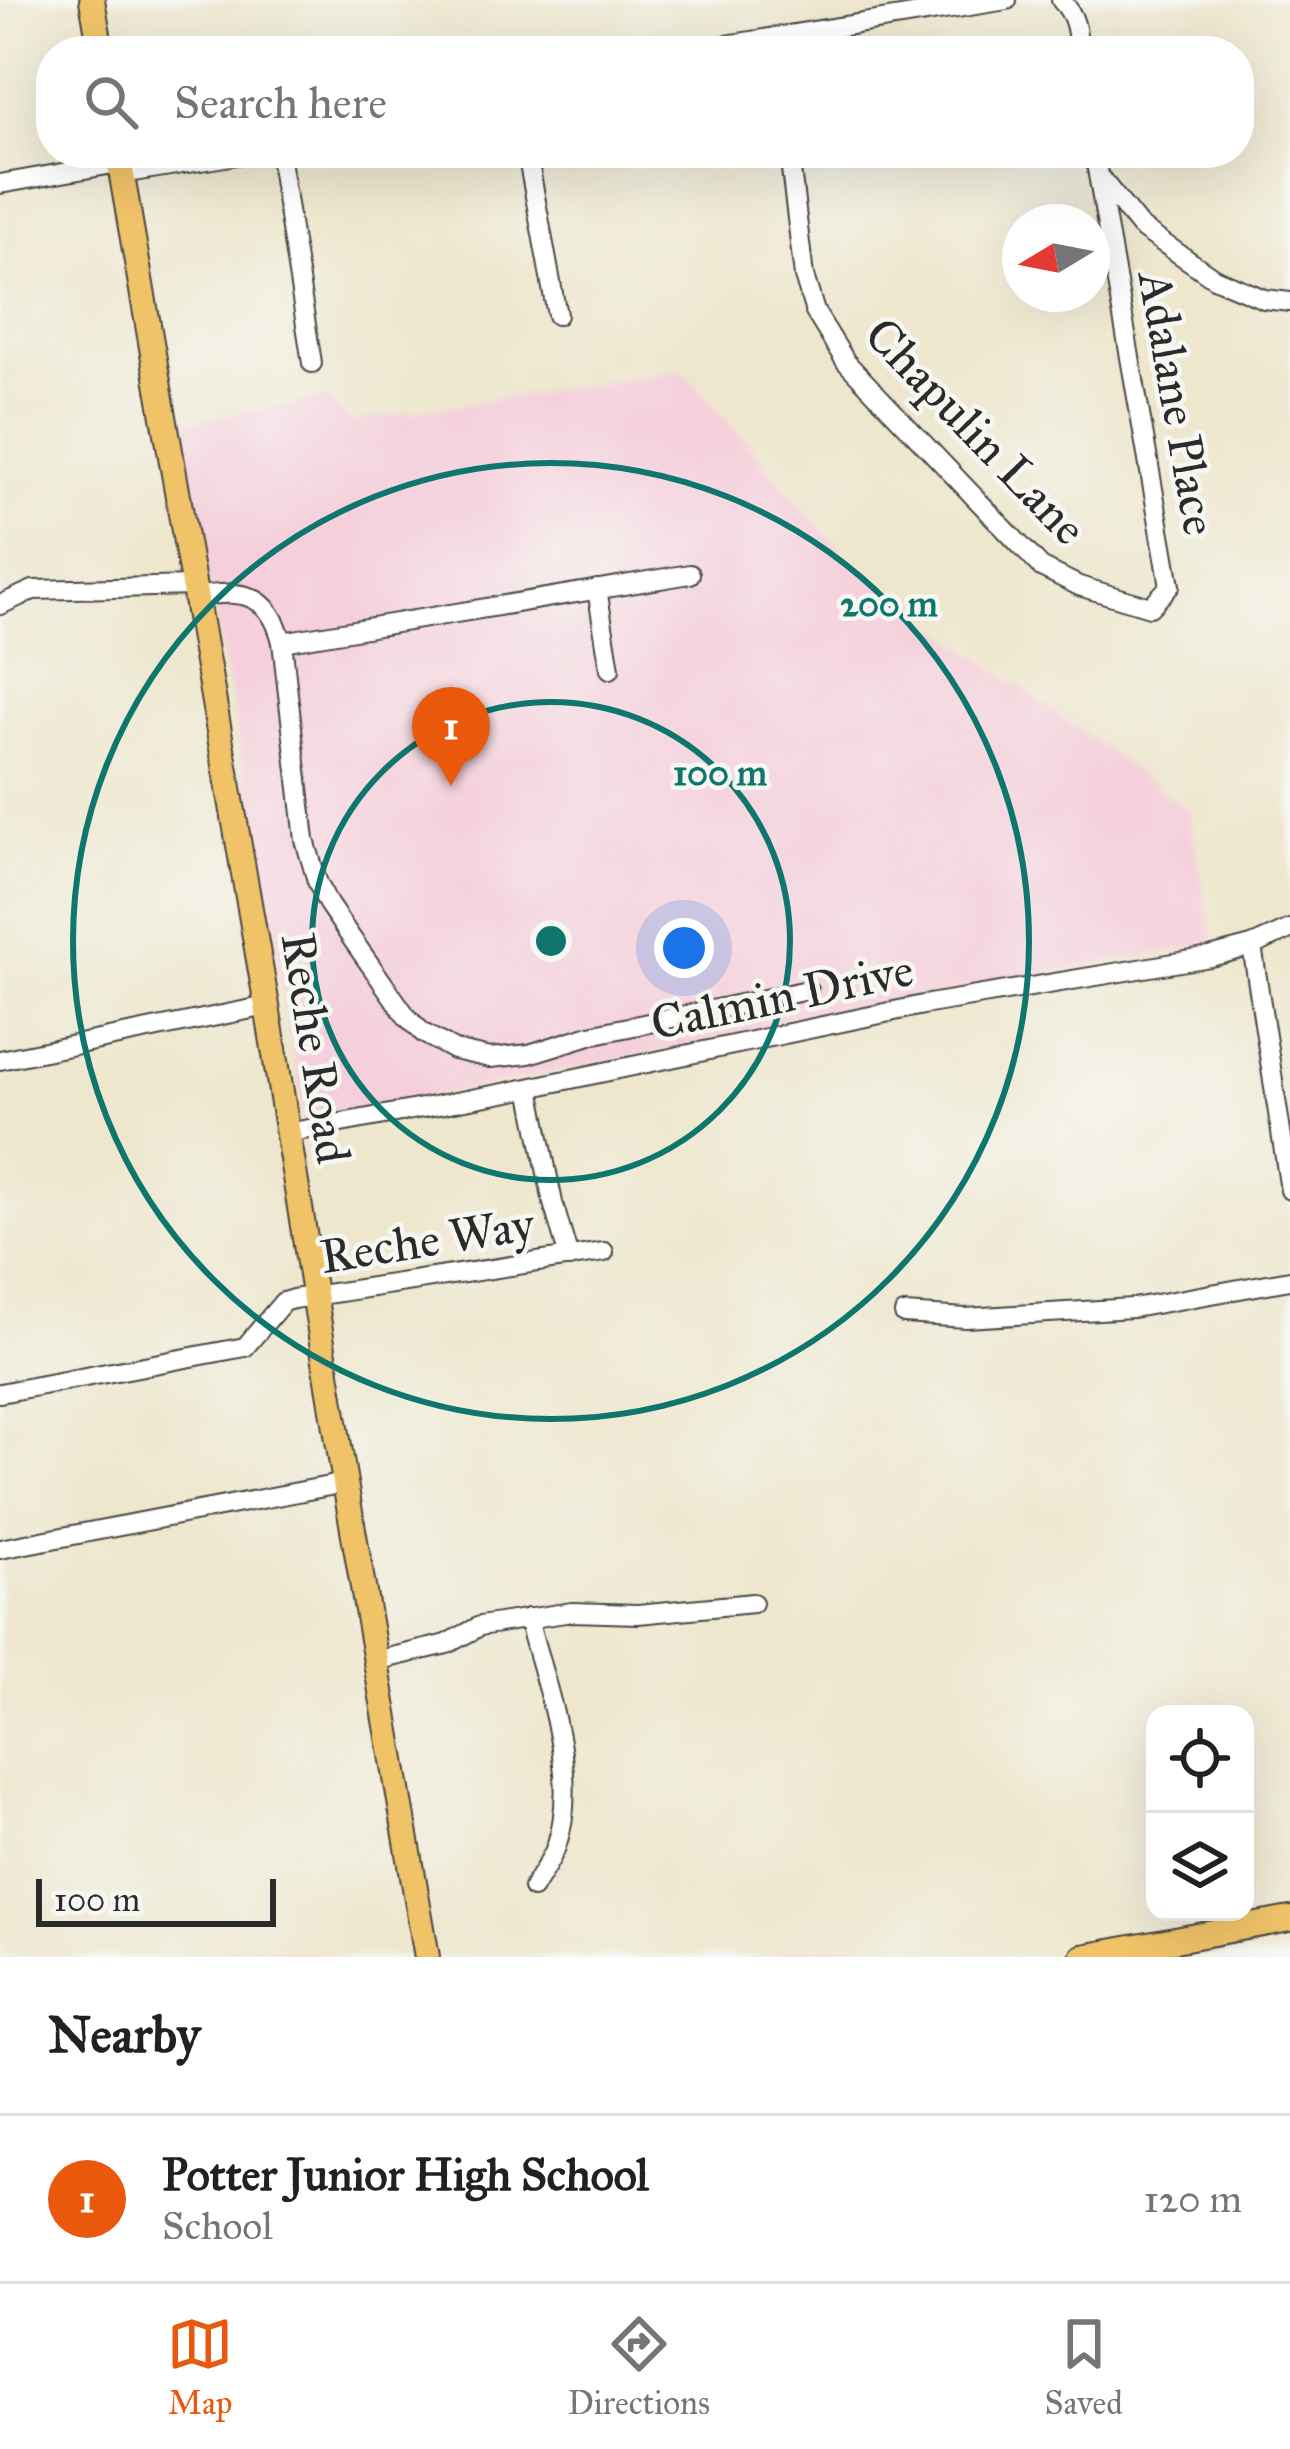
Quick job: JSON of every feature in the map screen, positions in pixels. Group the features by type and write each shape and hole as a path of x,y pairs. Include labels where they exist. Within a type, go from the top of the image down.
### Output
{"main road":[{"path":"92,0 98,36"},
{"name":"Reche Road","path":"121,168 428,1957"},
{"path":"1088,1956 1290,1919"}],"street":[{"path":"817,36 1007,0"},
{"path":"1061,0 1076,23 1077,36"},
{"path":"0,184 91,168"},
{"path":"281,168 312,363"},
{"path":"530,168 557,315"},
{"name":"Chapulin Lane","path":"791,168 804,276 814,312 846,362 1041,567 1079,586 1150,607 1170,586"},
{"name":"Adalane Place","path":"1097,168 1170,586"},
{"path":"1098,168 1103,182 1140,227 1214,278 1264,298 1290,302"},
{"path":"283,642 690,574"},
{"path":"597,589 610,669"},
{"path":"0,605 33,590 232,591 272,613 283,642 304,840 317,881 406,1017 454,1050 490,1058 529,1054 590,1035 808,989"},
{"name":"Calmin Drive","path":"287,1133 530,1088 923,1005 1210,957 1290,929"},
{"path":"1252,946 1290,1190"},
{"path":"0,1060 267,1006"},
{"path":"530,1088 569,1258"},
{"name":"Reche Way","path":"0,1393 245,1347 283,1302 604,1252"},
{"path":"904,1314 966,1318 1133,1308 1290,1280"},
{"path":"0,1549 345,1483"},
{"path":"375,1661 447,1644 480,1626 528,1618 753,1603"},
{"path":"528,1618 562,1751 565,1808 555,1849 533,1888"}],"shaded area":[{"path":"683,370 854,566 1189,810 1213,943 470,1090 305,1117 178,424 327,398 349,422"}],"place":[{"name":"Potter Junior High School","path":"451,786"}]}
